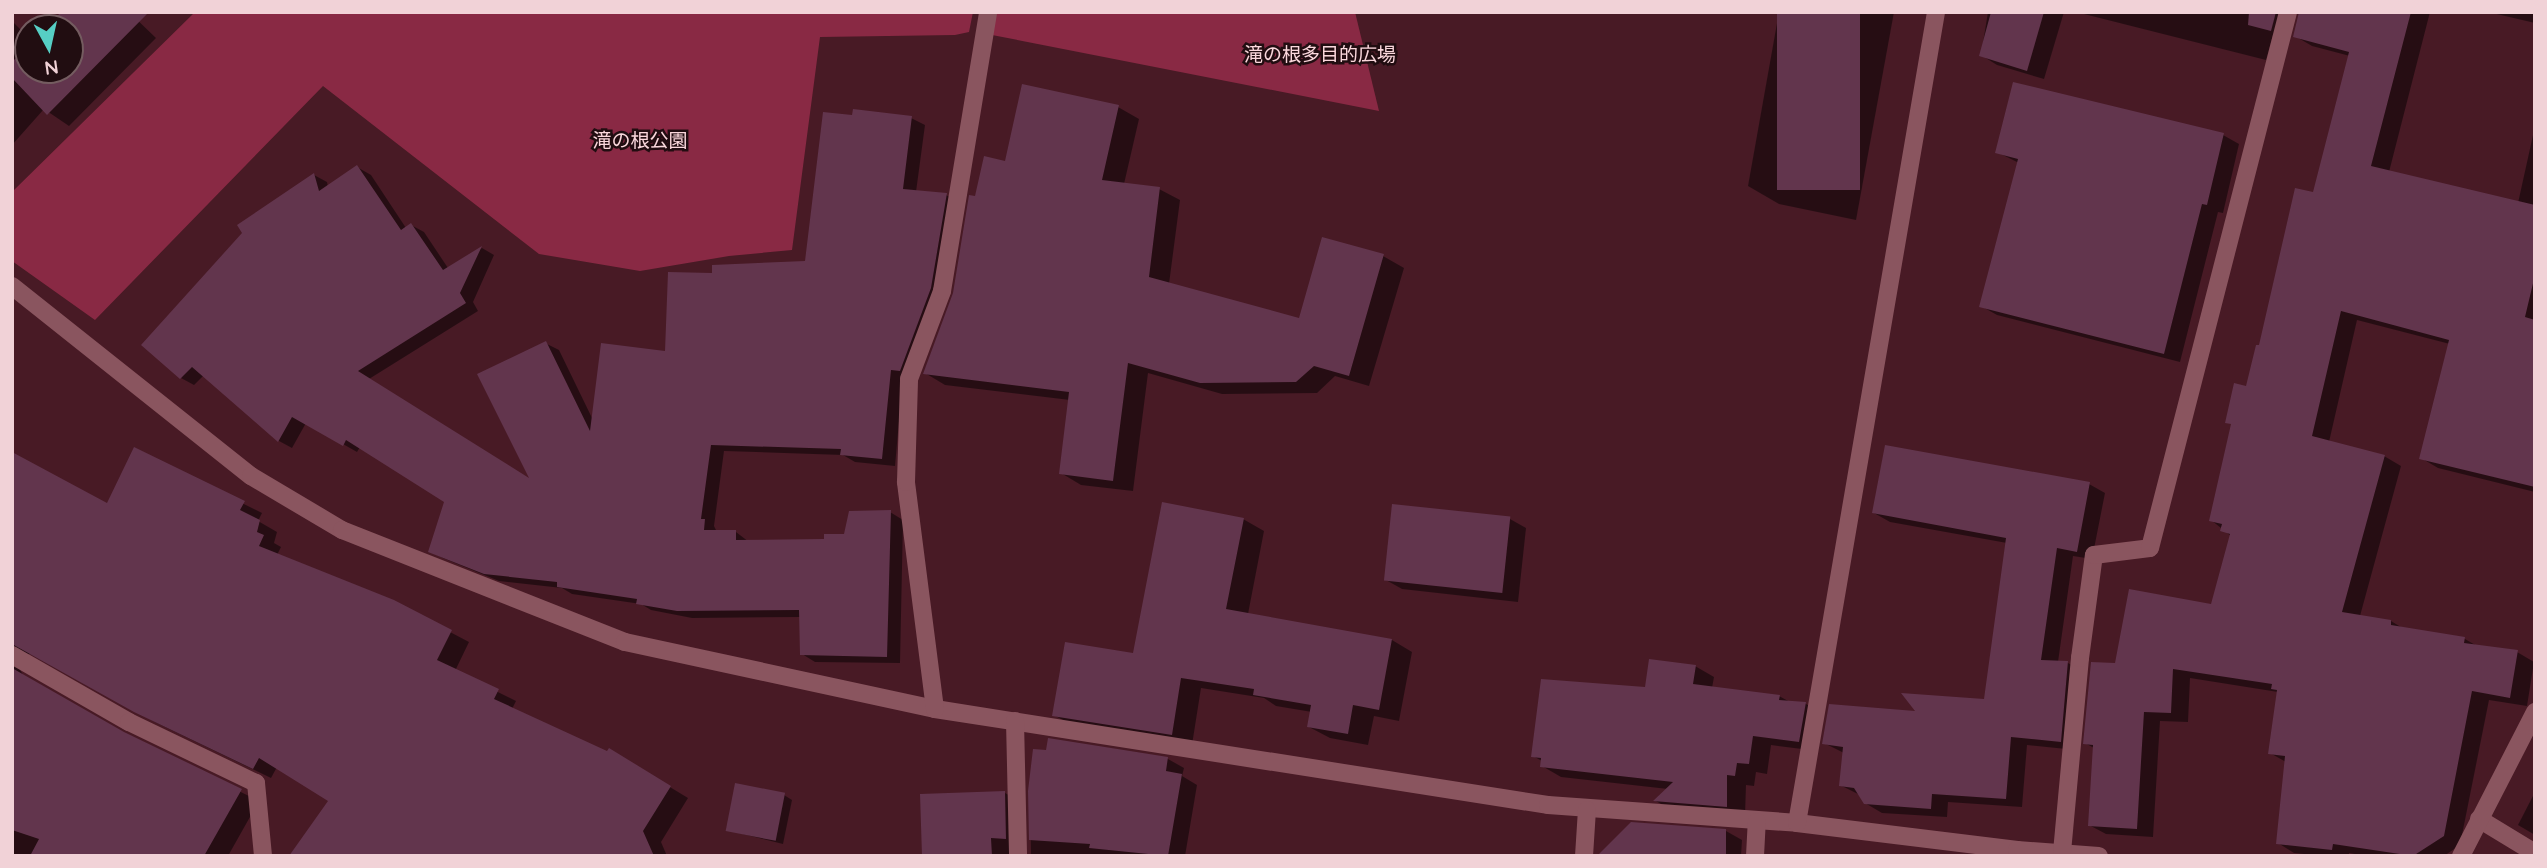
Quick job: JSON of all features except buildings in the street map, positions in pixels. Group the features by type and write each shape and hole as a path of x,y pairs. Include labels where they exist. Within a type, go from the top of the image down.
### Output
{"street":[{"path":"935,709 906,482 909,379 942,291 988,12"},
{"path":"1797,823 1937,12"},
{"path":"2062,852 2080,658 2094,555 2150,548 2288,12"},
{"path":"12,286 251,476 342,530 625,642 935,709 1587,810 1797,823 2017,853 2062,852 2099,856"},
{"path":"12,655 129,722 256,783 263,856"},
{"path":"2461,856 2535,712"},
{"path":"1015,721 1018,856"},
{"path":"1584,856 1587,810"},
{"path":"2479,820 2535,853"},
{"path":"1755,856 1757,822"}],"green space":[{"name":"滝の根公園","path":"195,12 973,12 969,32 955,35 820,37 792,250 729,256 640,271 539,254 323,86 95,320 12,261 12,192"},
{"name":"滝の根多目的広場","path":"996,12 1355,12 1379,111 992,35"}]}
